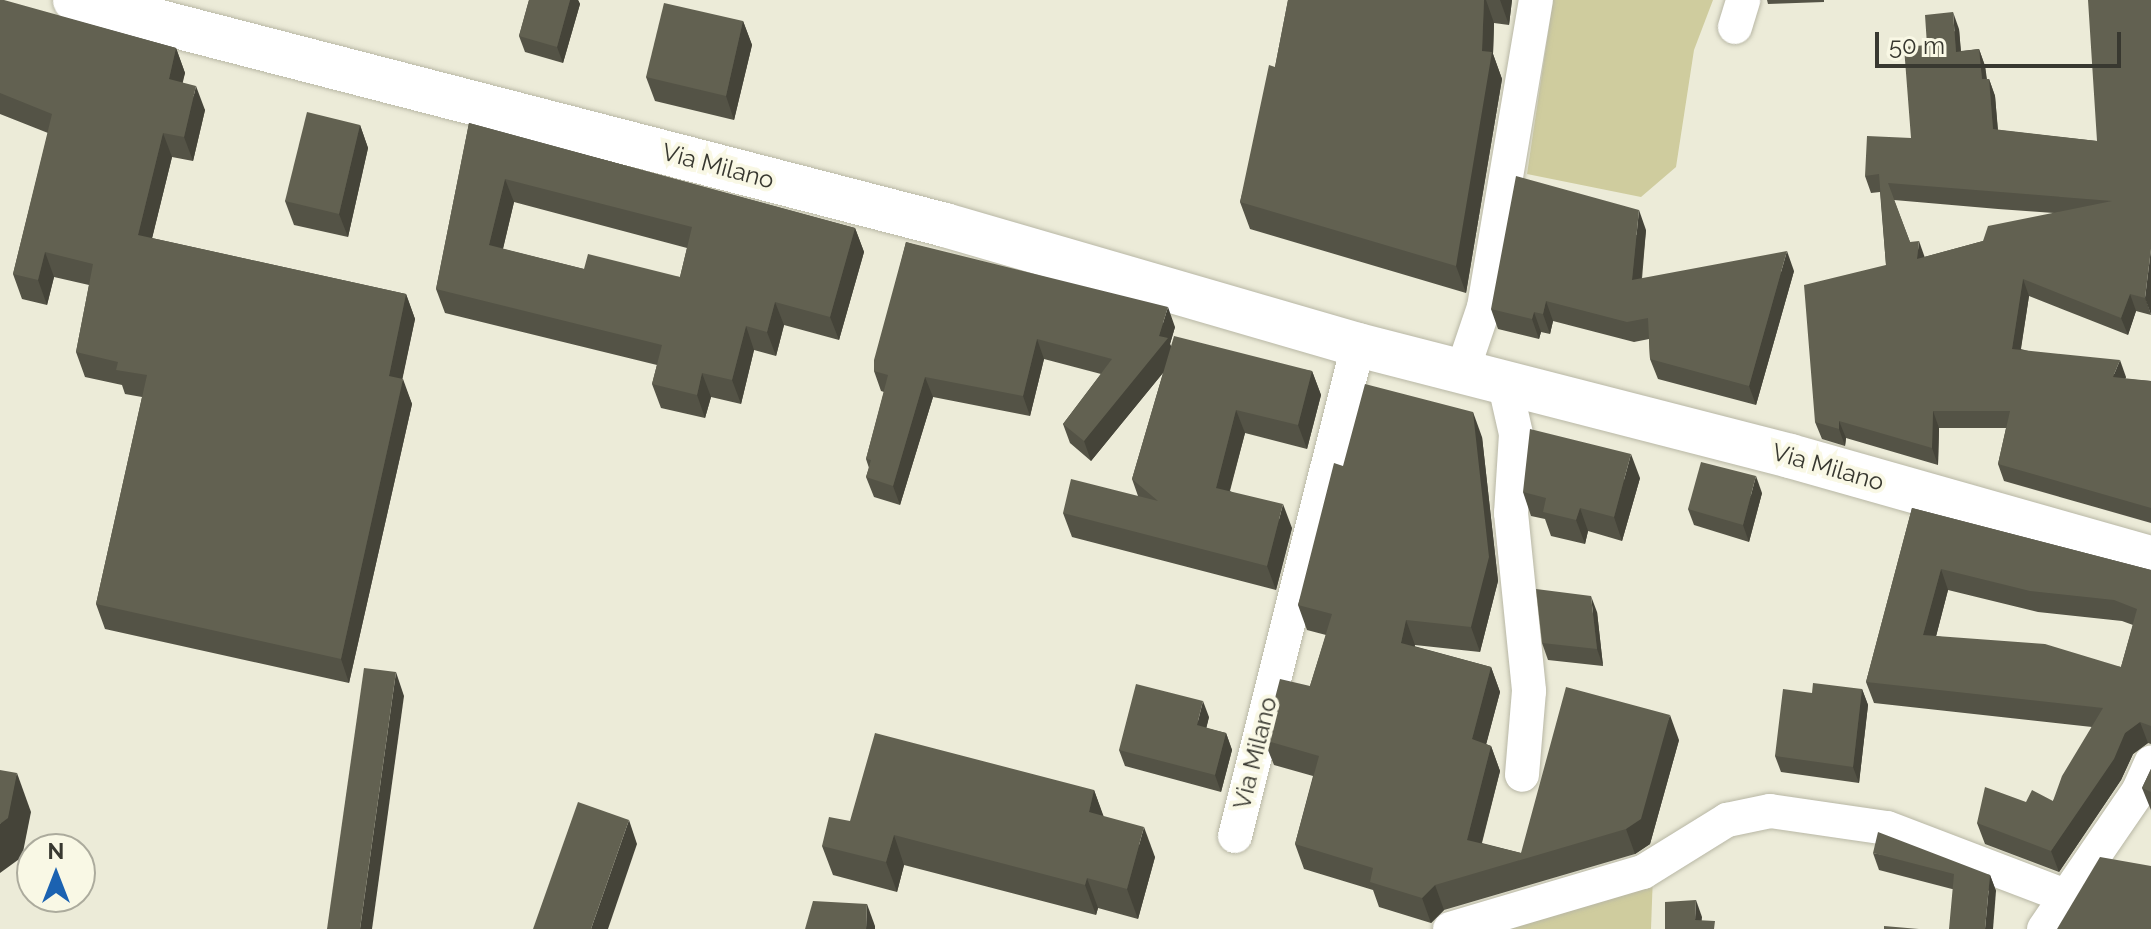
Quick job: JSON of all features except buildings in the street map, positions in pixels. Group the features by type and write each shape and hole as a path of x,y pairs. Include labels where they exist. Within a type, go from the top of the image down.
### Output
{"main road":[{"name":"Via Milano","path":"75,0 945,225 1358,345 1483,375 2151,558"}],"street":[{"path":"1522,775 1529,691 1511,513 1516,434 1483,375 1484,307 1536,0"},
{"name":"Via Milano","path":"1235,836 1358,345"},
{"path":"2044,929 2062,895 2139,790 2151,763"},
{"path":"1450,929 1643,872 1727,820 1770,811 1887,828 2062,895"}],"shaded area":[{"path":"1553,0 1713,0 1694,50 1676,167 1641,197 1527,174"},
{"path":"1653,874 1651,929 1480,929"}]}
